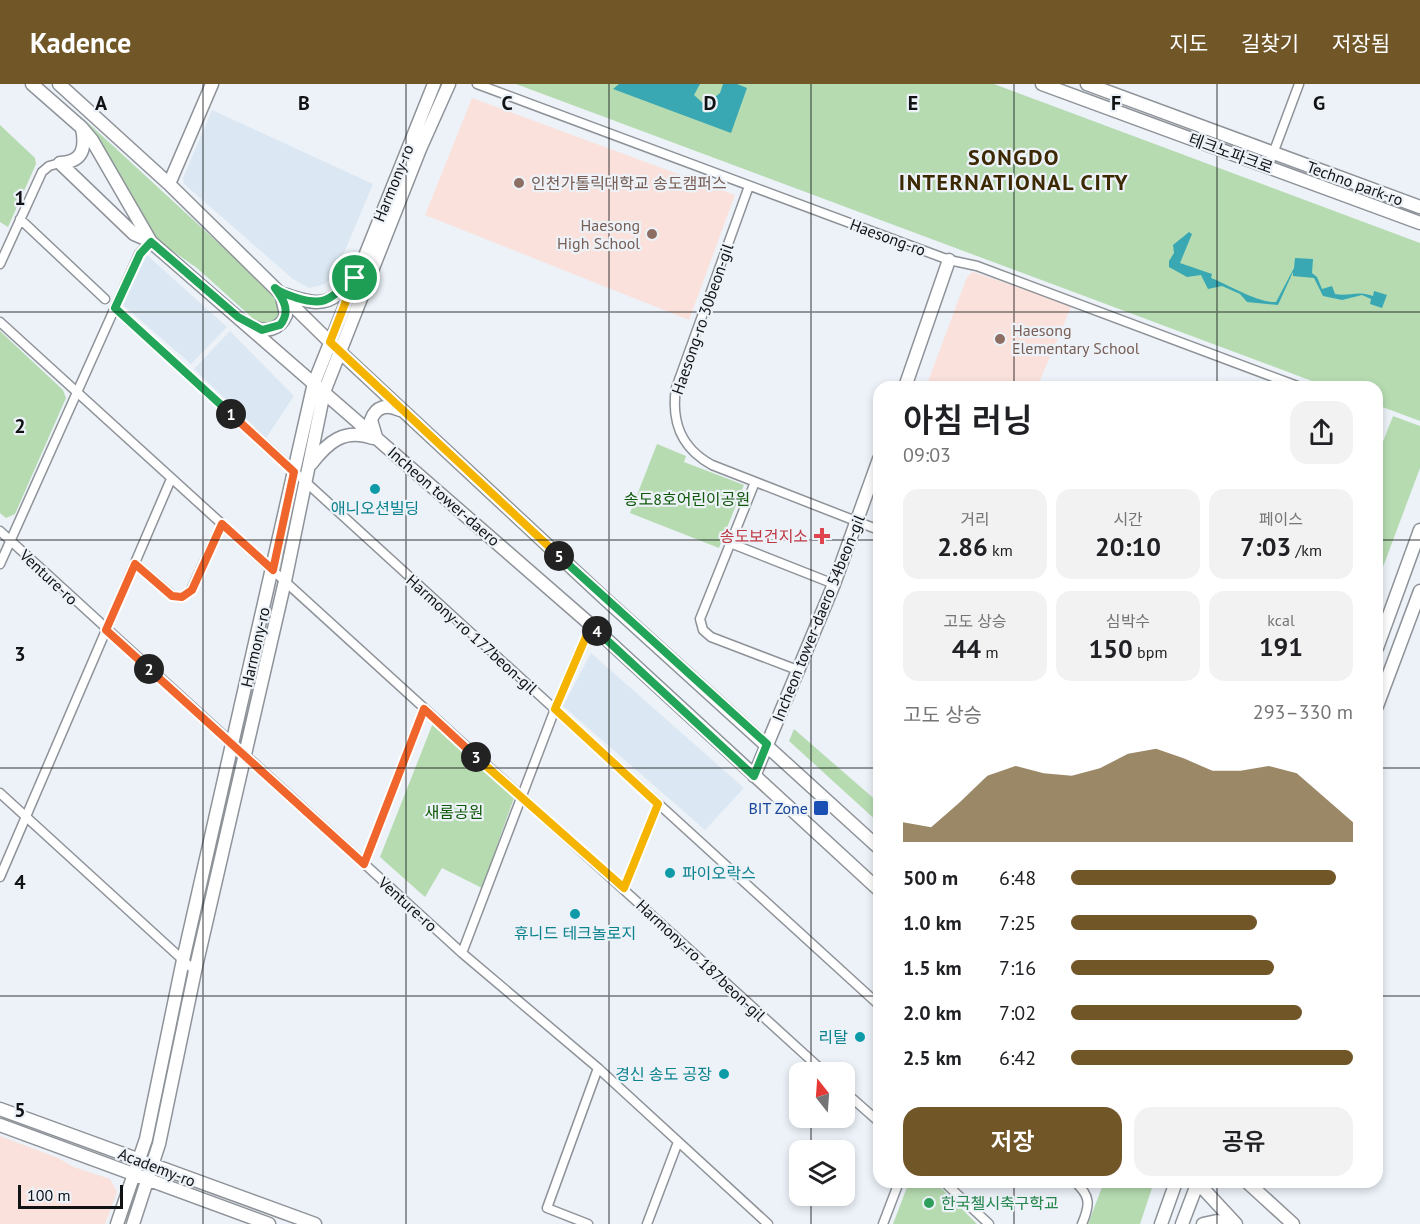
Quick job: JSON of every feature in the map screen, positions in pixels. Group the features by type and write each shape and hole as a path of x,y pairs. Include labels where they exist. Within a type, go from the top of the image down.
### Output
{"street":[{"name":"Incheon tower-daero","path":"32,84 81,127 151,242 591,625 873,885"},
{"name":"Incheon tower-daero","path":"59,84 169,184 335,347 603,597 873,842"},
{"path":"169,184 212,84"},
{"name":"Harmony-ro","path":"134,1224 154,1166 195,971 285,581 335,347 355,278 434,84"},
{"name":"Harmony-ro","path":"117,1224 140,1160 314,382 335,347 448,84"},
{"name":"Haesong-ro","path":"477,84 949,260 977,266 1284,381"},
{"name":"테크노파크로","path":"1042,84 1420,223"},
{"name":"Techno park-ro","path":"1087,84 1420,207"},
{"path":"1268,167 1299,84"},
{"path":"74,175 72,165 84,148 81,127"},
{"path":"0,264 42,172 49,166 75,160"},
{"path":"0,564 140,254 151,242 134,234 60,163"},
{"name":"Haesong-ro 30beon-gil","path":"748,186 676,388 674,409 679,431 696,454 712,465 857,522"},
{"path":"20,219 105,299"},
{"path":"906,381 949,260"},
{"path":"278,291 311,303 323,302 340,293 355,278"},
{"path":"238,317 262,330 280,325 286,315 286,308 278,291"},
{"name":"Harmony-ro 177beon-gil","path":"115,308 873,1000"},
{"name":"Harmony-ro 187beon-gil","path":"0,322 813,1062"},
{"path":"379,439 371,420 376,411 389,406 404,411"},
{"path":"308,468 325,446 336,438 361,434 379,439"},
{"name":"Incheon tower-daero 54beon-gil","path":"754,776 800,671 873,476"},
{"path":"0,877 171,479"},
{"path":"755,482 700,619 703,630 711,637 800,671"},
{"path":"857,522 873,528"},
{"path":"135,564 172,596 182,597 192,590 222,524"},
{"path":"1383,632 1420,530"},
{"name":"Venture-ro","path":"0,531 462,953 598,1068 763,1222"},
{"path":"730,543 834,584"},
{"path":"1383,690 1420,591"},
{"path":"462,953 555,709 591,625"},
{"path":"364,864 424,709"},
{"path":"0,794 195,971"},
{"path":"624,888 658,804"},
{"path":"588,1224 547,1208 598,1068"},
{"path":"855,1101 873,1117"},
{"name":"Academy-ro","path":"0,1109 315,1224"},
{"name":"Academy-ro","path":"0,1125 264,1223"},
{"path":"647,1224 678,1142"},
{"path":"883,1224 896,1188"},
{"path":"950,1188 989,1224"},
{"path":"1080,1188 1089,1199 1090,1206 1082,1224"},
{"path":"1161,1224 1174,1188"},
{"path":"1182,1224 1196,1188"},
{"path":"1203,1188 1236,1224"},
{"path":"1254,1188 1293,1224"},
{"path":"1203,1224 1216,1221 1229,1224"}],"shaded area":[{"path":"472,98 735,195 689,320 425,215"},
{"path":"212,110 373,184 336,272 325,284 309,288 293,279 184,184 183,178"},
{"path":"147,255 227,327 191,364 122,304"},
{"name":"Haesong Elementary School","path":"973,272 1072,305 1040,381 928,381 967,277"},
{"path":"230,331 294,396 266,438 194,369"},
{"path":"591,653 744,788 705,830 563,706"},
{"path":"0,1136 58,1158 74,1167 110,1179 117,1192 105,1224 0,1224"}],"green space":[{"path":"516,84 994,84 1420,243 1420,421 1383,407 1383,381 1312,381"},
{"path":"86,121 278,298 283,310 274,325 258,323 197,268 158,241"},
{"path":"0,125 35,158 36,164 8,227 0,222"},
{"path":"0,331 63,390 66,398 15,514 6,518 0,513"},
{"path":"1393,416 1420,426 1420,468 1383,567 1383,442"},
{"name":"송도8호어린이공원","path":"657,444 686,456 684,462 744,485 719,548 630,513"},
{"name":"새롬공원","path":"433,723 515,795 482,888 442,868 425,897 380,857"},
{"path":"794,729 873,798 873,818 789,741"},
{"name":"한국첼시축구학교","path":"907,1188 941,1188 977,1224 893,1224"},
{"path":"1102,1188 1152,1188 1140,1224 1088,1224"}],"water":[{"path":"619,84 700,84 694,95 705,105 720,93 723,84 737,84 747,88 731,133 613,89"},
{"path":"1189,232 1192,234 1180,263 1212,274 1211,278 1261,300 1276,302 1294,268 1295,258 1313,259 1312,273 1317,277 1322,289 1332,286 1335,294 1340,295 1362,294 1373,296 1374,291 1387,295 1382,308 1370,304 1371,299 1362,295 1342,300 1323,296 1314,278 1293,276 1293,272 1278,305 1247,302 1240,294 1222,286 1208,289 1201,275 1187,277 1169,267 1169,261 1174,253 1173,245"}],"place":[{"name":"인천가톨릭대학교 송도캠퍼스","path":"519,183"},
{"name":"Haesong High School","path":"652,234"},
{"name":"Haesong Elementary School","path":"1000,339"},
{"name":"애니오션빌딩","path":"375,489"},
{"name":"송도보건지소","path":"822,536"},
{"name":"BIT Zone","path":"821,808"},
{"name":"파이오락스","path":"670,873"},
{"name":"휴니드 테크놀로지","path":"575,914"},
{"name":"리탈","path":"860,1037"},
{"name":"경신 송도 공장","path":"724,1074"},
{"name":"한국첼시축구학교","path":"929,1203"}],"district":[{"name":"SONGDO INTERNATIONAL CITY","path":"1014,170"}],"route":[{"path":"151,242 238,317 262,330 280,325 286,315 285,303 275,288 281,293 311,303 323,302 340,293 355,278 330,342 603,597 767,744 754,776 591,625 555,709 658,804 624,888 424,709 364,864 106,630 135,564 172,596 182,597 192,590 222,524 273,570 294,472 115,308 140,254 151,242"}]}
